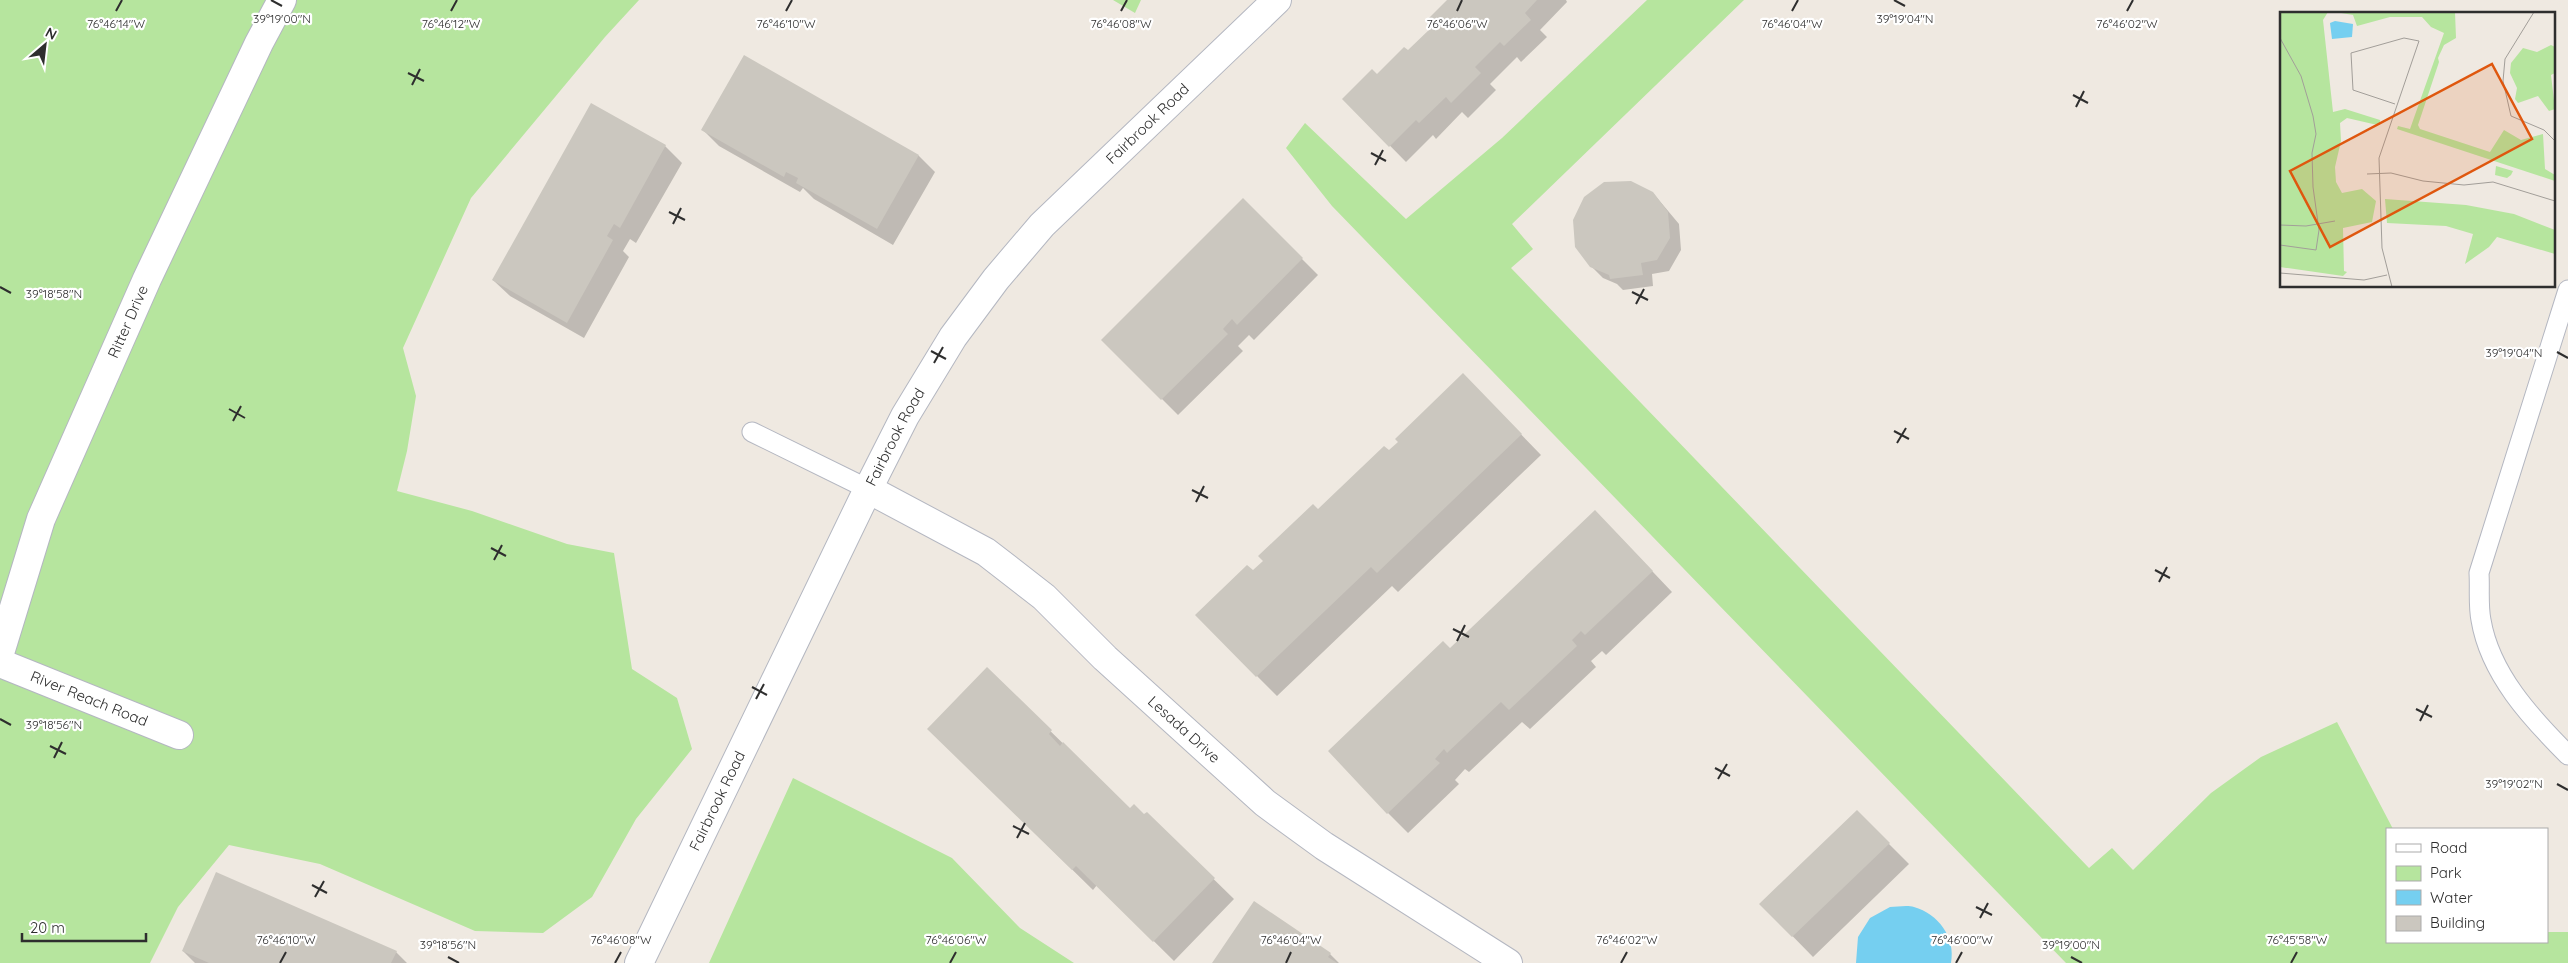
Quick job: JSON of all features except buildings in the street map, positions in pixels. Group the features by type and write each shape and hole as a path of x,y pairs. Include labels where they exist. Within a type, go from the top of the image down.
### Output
{"street":[{"name":"Ritter Drive","path":"0,653 41,519 147,280 259,43 282,0"},
{"name":"Fairbrook Road","path":"639,963 868,489 905,416 953,337 996,279 1042,225 1277,0"},
{"name":"Lesada Drive","path":"868,489 986,552 1044,597 1105,658 1265,802 1324,846 1508,963"},
{"name":"River Reach Road","path":"0,663 179,735"}],"lane":[{"path":"2568,290 2479,573 2481,620 2494,657 2508,684 2536,723 2568,755"},
{"path":"752,432 868,489"}],"green space":[{"path":"0,0 639,0 605,37 471,198 403,348 416,396 407,451 397,491 472,511 567,544 614,553 632,669 677,698 692,749 636,819 592,897 543,933 475,931 320,864 229,845 178,907 150,963 0,963"},
{"path":"1113,0 1141,0 1135,13"},
{"path":"1647,0 1744,0 1512,224 1533,249 1511,268 2089,868 2112,848 2133,870 2211,793 2261,757 2337,722 2392,828 2386,828 2386,943 2548,943 2548,932 2568,932 2568,963 2066,963 1332,206 1286,148 1305,123 1406,219 1502,138"},
{"path":"793,778 952,858 1020,928 1074,963 709,963"}],"water":[{"path":"1890,907 1914,907 1923,910 1938,921 1951,944 1951,963 1856,963 1858,937 1870,918"}]}
